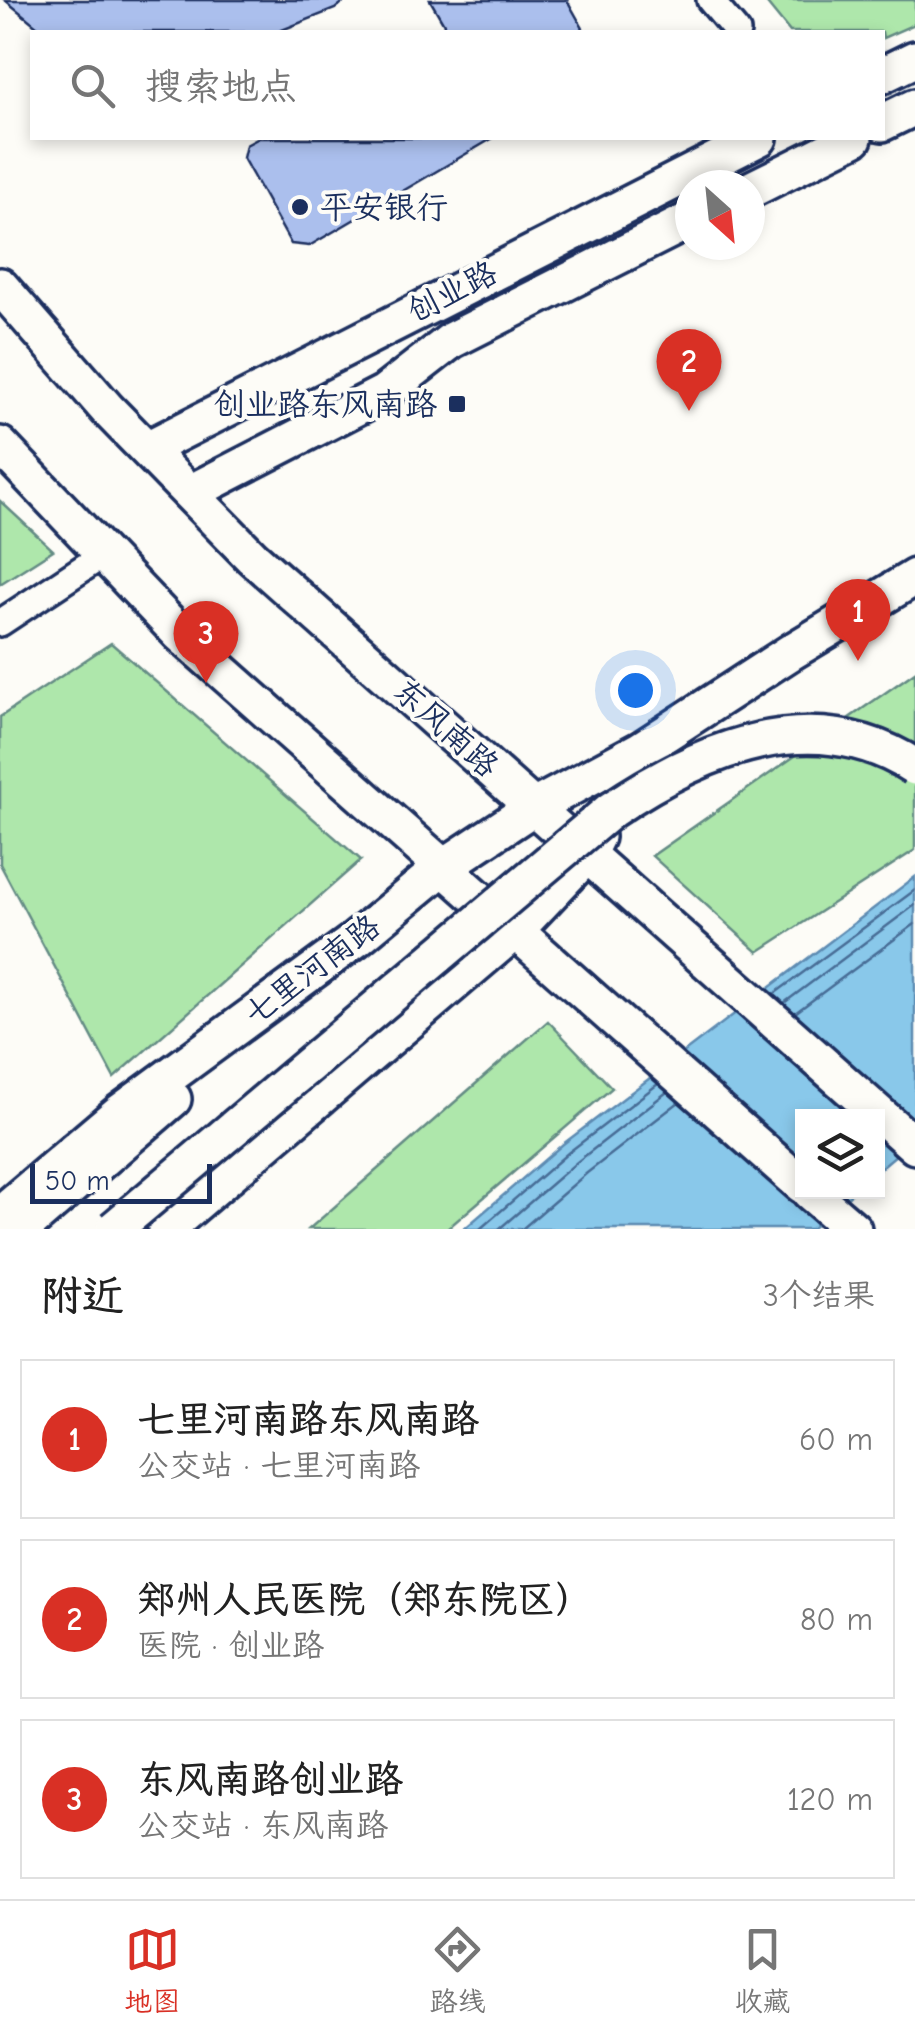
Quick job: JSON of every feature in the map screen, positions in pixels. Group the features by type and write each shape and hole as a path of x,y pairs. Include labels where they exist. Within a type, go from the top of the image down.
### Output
{"street":[{"path":"710,0 735,30"},
{"path":"885,73 915,58"},
{"path":"885,122 915,107"},
{"name":"创业路","path":"146,449 755,140"},
{"path":"765,182 850,140"},
{"name":"创业路","path":"190,493 384,393 452,340 675,228"},
{"name":"东风南路","path":"0,286 146,449 252,558 915,1146"},
{"path":"0,446 180,634 795,1179"},
{"path":"0,623 103,555"},
{"name":"七里河南路","path":"0,1214 120,1113 358,938 443,867 534,807 640,750 915,577"},
{"path":"114,1229 611,810 648,784 701,756 739,743 776,738 834,737 895,754 915,768"},
{"path":"166,1229 515,932 588,855 640,750"},
{"path":"22,1229 358,938"},
{"path":"818,1199 853,1229"}],"green space":[{"path":"764,0 915,0 915,24 885,37 885,30 788,30"},
{"path":"0,501 53,550 0,584"},
{"path":"111,643 361,860 114,1078 0,864 0,717"},
{"path":"915,672 915,850 758,952 652,856"},
{"path":"548,1021 612,1088 447,1229 309,1229"}],"water":[{"path":"915,877 915,1139 885,1164 885,1109 795,1109 795,1199 845,1199 811,1229 464,1229 563,1144"}],"building":[{"path":"5,0 346,0 335,9 282,30 42,30"},
{"path":"430,0 567,0 584,30 442,30 444,24"},
{"path":"255,140 490,140 309,246 291,244 243,158 246,145"}],"place":[{"name":"平安银行","path":"300,207"},
{"name":"创业路东风南路","path":"457,404"},
{"name":"郑州人民医院（郑东院区）","path":"689,411"},
{"name":"七里河南路东风南路","path":"858,661"},
{"name":"东风南路创业路","path":"206,683"}]}
